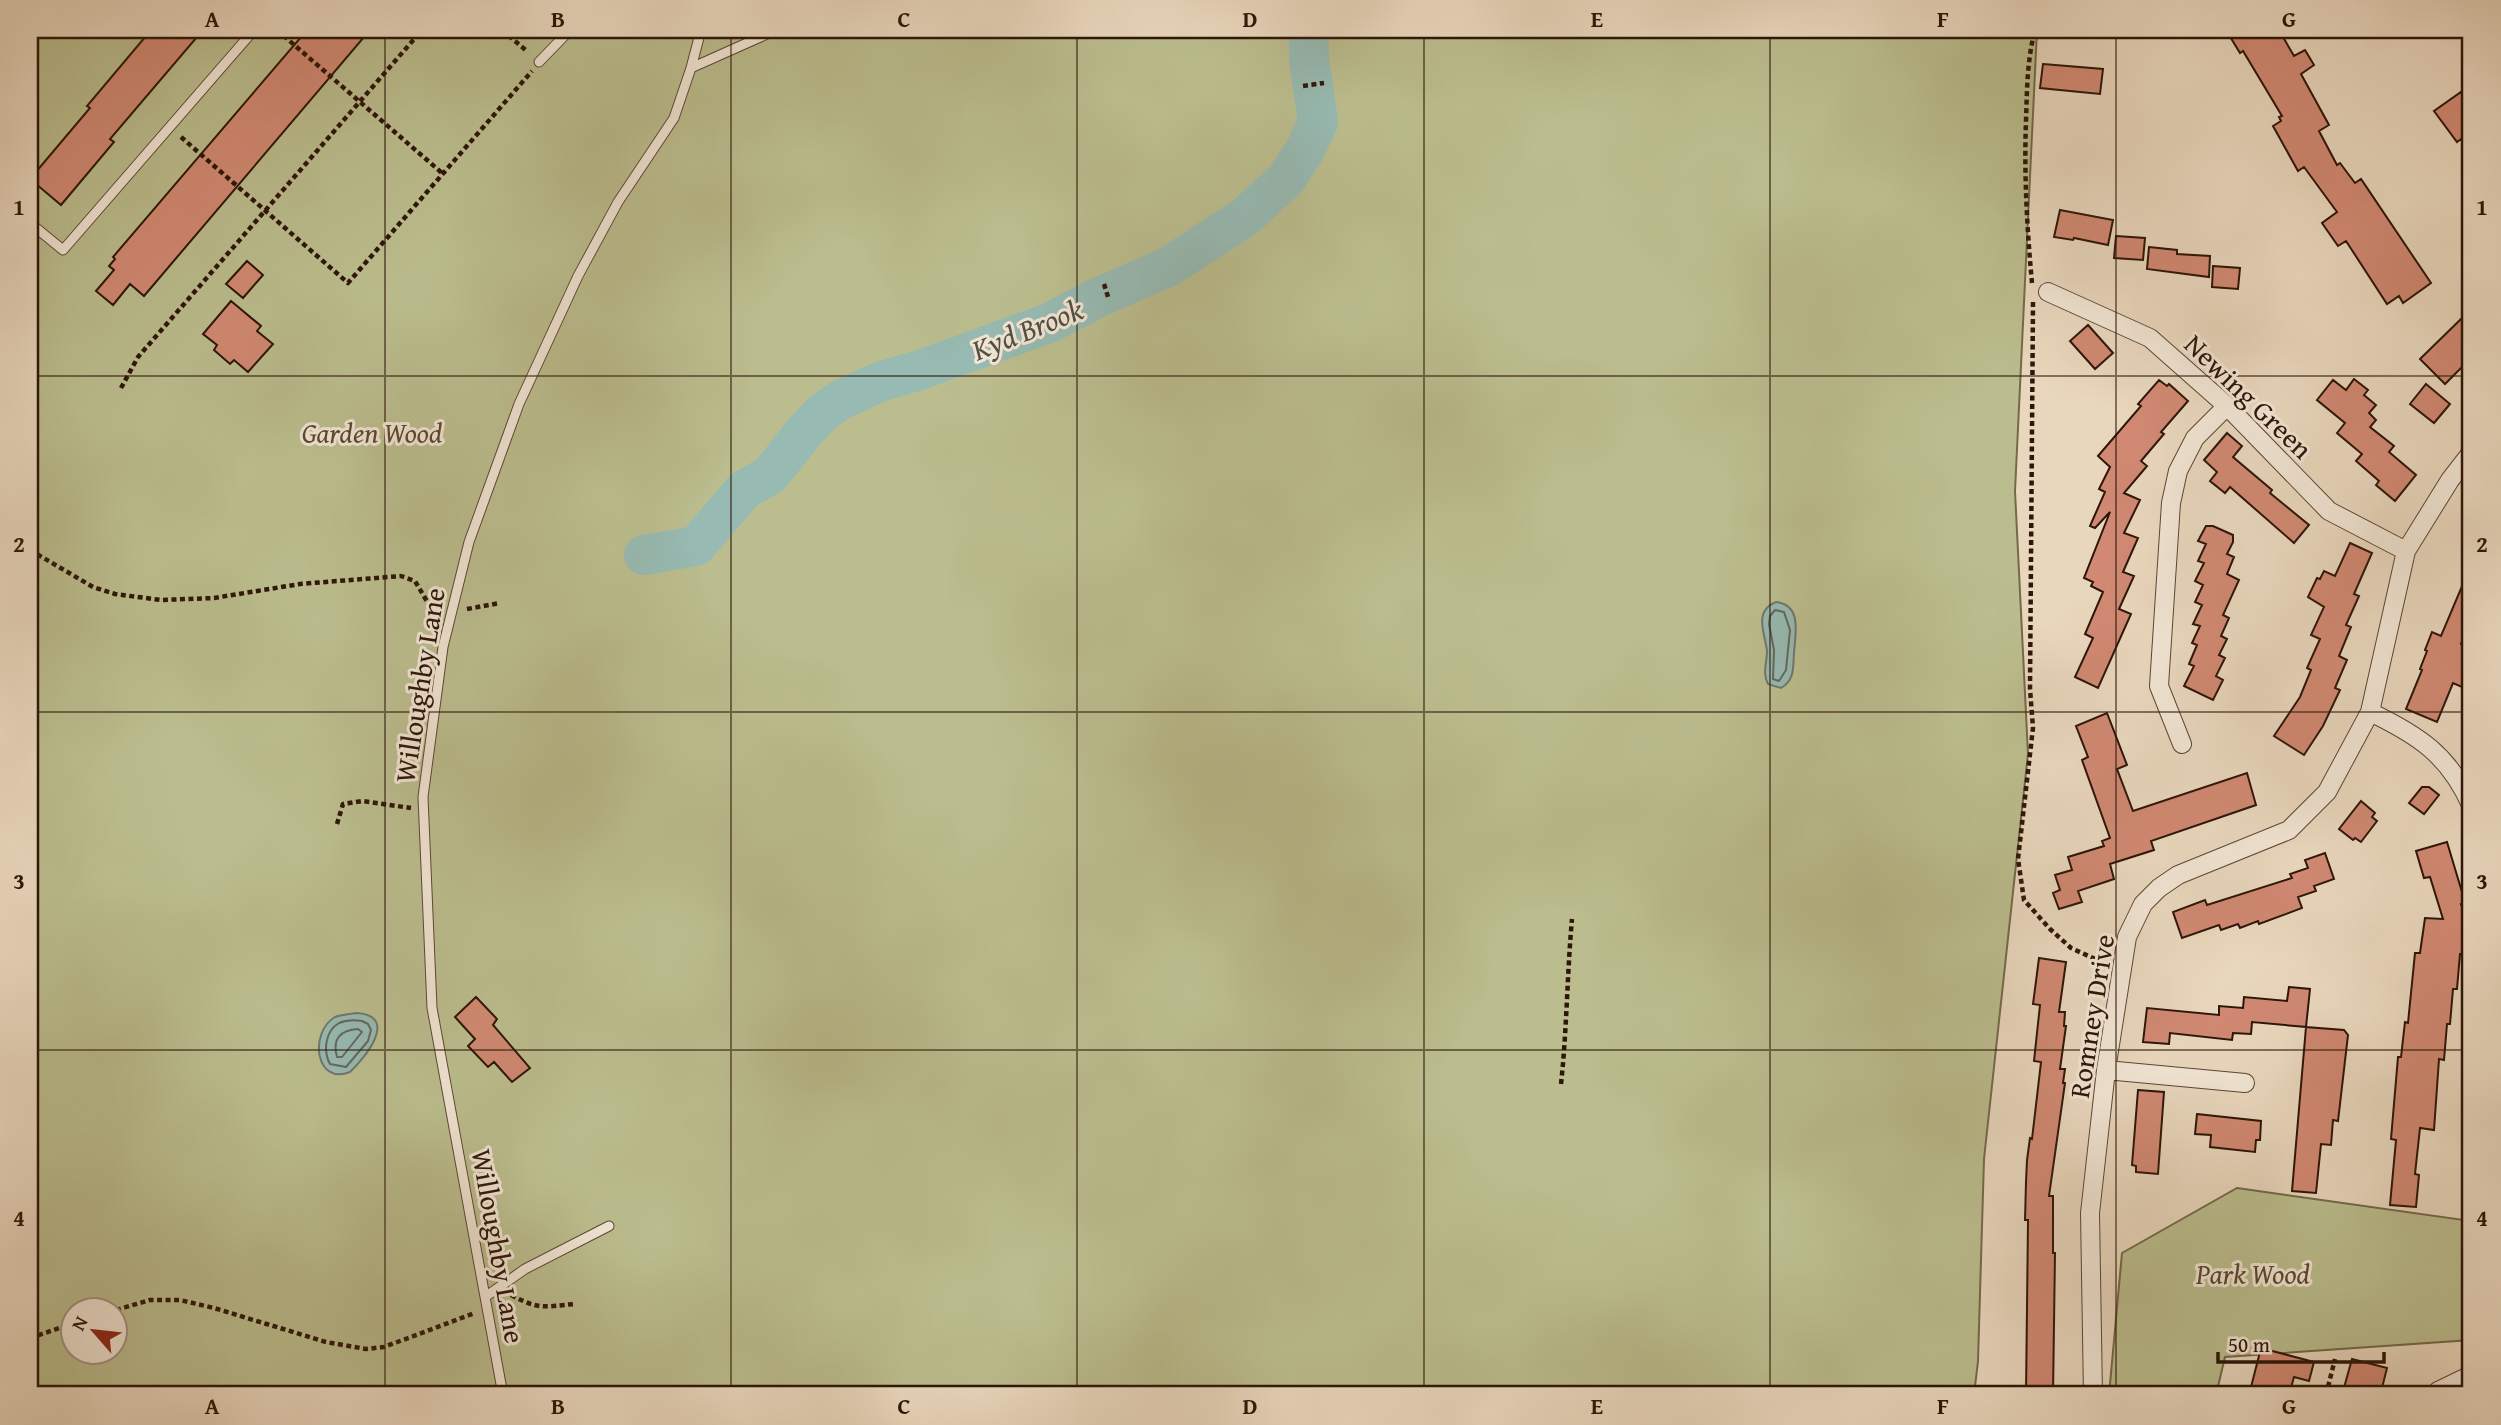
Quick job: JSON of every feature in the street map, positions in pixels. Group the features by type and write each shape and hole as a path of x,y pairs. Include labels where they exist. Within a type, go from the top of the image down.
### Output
{"street":[{"name":"Newing Green","path":"2048,292 2150,338 2227,406 2329,511 2406,551"},
{"path":"2182,744 2159,686 2171,503 2178,471 2195,438 2227,406"},
{"name":"Romney Drive","path":"2094,1395 2090,1213 2106,1070 2126,937 2143,904 2178,875 2289,830 2328,792 2370,712 2406,551 2450,480 2471,453"},
{"path":"2370,712 2409,730 2440,755 2461,783 2471,805"},
{"path":"2106,1070 2245,1083"},
{"path":"2434,1395 2471,1375"}],"lane":[{"path":"30,223 63,250 254,30"},
{"path":"539,62 570,30"},
{"name":"Willoughby Lane","path":"503,1395 432,1008 423,797 443,647 469,542 519,404 578,275 618,202 674,118 701,30"},
{"path":"691,68 776,30"},
{"path":"485,1297 525,1269 610,1226"}],"path":[{"path":"278,30 442,173"},
{"path":"121,388 138,357 422,30"},
{"path":"502,30 526,50"},
{"path":"2035,30 2029,52 2025,193 2033,292 2030,689 2033,728 2018,859 2024,900 2050,929 2071,948 2096,961 2120,968"},
{"path":"169,127 348,283 539,62"},
{"path":"1303,86 1324,83"},
{"path":"1104,284 1109,300"},
{"path":"30,550 93,587 138,598 190,600 300,584 401,576 415,581 432,610"},
{"path":"459,611 500,603"},
{"path":"337,824 343,804 362,801 424,810"},
{"path":"1561,1084 1572,919"},
{"path":"498,1289 530,1305 544,1308 576,1304"},
{"path":"130,1306 150,1300 180,1300 327,1342 366,1349 384,1347 487,1309"},
{"path":"30,1338 60,1328"},
{"path":"2326,1395 2335,1359"}],"green space":[{"name":"Garden Wood","path":"30,30 2037,30 2015,491 2028,754 1984,1159 1978,1361 1974,1395 30,1395"},
{"name":"Park Wood","path":"2237,1188 2471,1221 2471,1340 2225,1357 2216,1395 2109,1395 2122,1253"}],"water":[{"path":"1776,602 1785,604 1790,609 1796,622 1792,673 1789,681 1781,688 1768,684 1766,680 1767,651 1762,623 1765,611"},
{"path":"357,1013 370,1016 376,1022 375,1039 350,1072 338,1074 329,1071 323,1065 320,1055 321,1034 335,1017"}],"building":[{"path":"151,30 203,30 110,139 114,142 61,205 30,179"},
{"path":"307,30 370,30 144,296 130,284 113,305 96,291 114,270 109,266 115,259 113,257"},
{"path":"2226,30 2279,30 2294,56 2305,50 2314,65 2301,74 2329,125 2319,131 2337,165 2340,163 2355,183 2361,179 2431,283 2403,303 2399,296 2387,304 2346,241 2338,246 2322,223 2337,212 2304,167 2298,171 2273,126 2281,121 2279,117 2282,116 2243,51 2240,53"},
{"path":"2043,64 2103,69 2100,94 2040,88"},
{"path":"2461,92 2471,106 2471,151 2461,139 2457,142 2434,111"},
{"path":"2060,210 2113,220 2108,245 2054,237"},
{"path":"2116,236 2145,238 2143,260 2114,258"},
{"path":"2149,247 2177,250 2177,254 2210,256 2209,277 2147,269"},
{"path":"247,261 263,275 243,298 226,284"},
{"path":"2213,266 2240,268 2238,289 2212,287"},
{"path":"231,301 261,326 257,331 273,344 248,372 234,360 230,364 214,350 217,345 203,334"},
{"path":"2461,319 2471,329 2471,358 2445,384 2420,359"},
{"path":"2088,325 2113,353 2095,369 2070,341"},
{"path":"2354,379 2368,390 2364,395 2376,405 2369,413 2376,420 2370,427 2394,446 2389,452 2416,475 2395,501 2376,485 2379,481 2356,461 2362,454 2337,433 2345,423 2317,400 2333,380 2346,390"},
{"path":"2159,380 2167,386 2169,384 2188,401 2161,432 2164,434 2141,461 2147,466 2124,493 2140,500 2124,533 2138,538 2123,572 2134,576 2119,609 2131,614 2098,688 2075,677 2093,638 2085,634 2103,592 2091,586 2093,582 2084,578 2110,512 2095,528 2090,526 2105,492 2099,489 2110,467 2098,456 2141,406 2138,404"},
{"path":"2426,384 2450,404 2434,423 2410,404"},
{"path":"2227,433 2242,446 2233,457 2272,490 2270,493 2309,525 2294,543 2230,487 2225,493 2210,481 2217,472 2204,460"},
{"path":"2206,526 2213,526 2233,535 2233,542 2227,554 2234,557 2227,574 2239,580 2223,615 2229,618 2221,636 2227,639 2219,655 2225,658 2216,676 2223,680 2213,700 2184,686 2194,666 2189,664 2197,645 2192,643 2200,626 2193,624 2202,605 2195,602 2203,585 2195,581 2204,563 2198,561 2206,544 2198,541"},
{"path":"2350,543 2372,553 2354,594 2359,596 2346,625 2351,627 2339,656 2347,660 2335,688 2340,690 2323,726 2304,755 2274,736 2300,697 2311,670 2307,668 2320,639 2311,635 2324,607 2308,597 2317,578 2320,579 2324,571 2335,576"},
{"path":"2471,565 2471,619 2461,644 2471,648 2463,666 2470,669 2462,687 2453,683 2437,722 2406,709 2422,670 2420,669 2427,651 2425,650 2432,632 2441,636"},
{"path":"2107,713 2127,765 2117,769 2133,811 2247,773 2256,805 2151,841 2154,850 2110,864 2114,879 2078,891 2082,902 2059,909 2053,893 2060,890 2055,875 2072,870 2068,857 2104,846 2102,841 2110,838 2082,760 2088,757 2076,726"},
{"path":"2422,787 2429,787 2439,795 2424,814 2409,803"},
{"path":"2361,801 2375,813 2372,817 2377,821 2361,842 2355,838 2353,840 2339,829"},
{"path":"2447,842 2465,902 2461,904 2467,923 2464,954 2460,954 2457,989 2453,989 2444,1060 2439,1059 2434,1130 2420,1128 2415,1174 2419,1175 2416,1207 2390,1205 2396,1140 2391,1139 2398,1057 2401,1057 2405,1022 2408,1023 2415,953 2420,953 2425,918 2443,919 2430,877 2424,878 2416,851"},
{"path":"2325,853 2334,879 2314,886 2316,891 2298,897 2302,908 2259,924 2258,921 2240,928 2238,924 2221,930 2219,925 2182,938 2173,912 2205,900 2207,905 2292,878 2290,874 2308,868 2305,860"},
{"path":"2039,958 2066,962 2059,1012 2065,1012 2066,1026 2060,1069 2065,1069 2065,1083 2049,1196 2053,1196 2055,1253 2053,1395 2026,1395 2026,1182 2041,1062 2034,1061 2040,1005 2033,1004"},
{"path":"2289,987 2310,989 2306,1027 2252,1022 2251,1034 2233,1033 2232,1040 2170,1033 2169,1044 2143,1042 2147,1008 2219,1015 2219,1006 2243,1008 2244,997 2287,1001"},
{"path":"476,997 497,1019 493,1025 530,1068 512,1082 494,1062 488,1067 468,1046 475,1039 455,1017"},
{"path":"2306,1027 2344,1030 2348,1035 2338,1121 2333,1120 2331,1145 2321,1144 2316,1193 2292,1191"},
{"path":"2138,1090 2164,1092 2158,1174 2136,1172 2136,1166 2132,1165"},
{"path":"2197,1114 2261,1121 2260,1140 2256,1140 2255,1152 2210,1147 2211,1135 2195,1134"},
{"path":"2261,1348 2314,1362 2309,1381 2294,1377 2289,1395 2249,1395"},
{"path":"2352,1359 2387,1368 2381,1392 2363,1387 2360,1395 2342,1395"}],"waterway":[{"name":"Kyd Brook","path":"644,555 696,546 744,490 770,475 805,431 823,412 840,400 882,381 1049,323 1097,298 1168,267 1245,217 1286,179 1305,150 1318,122 1309,59 1309,30"}]}
